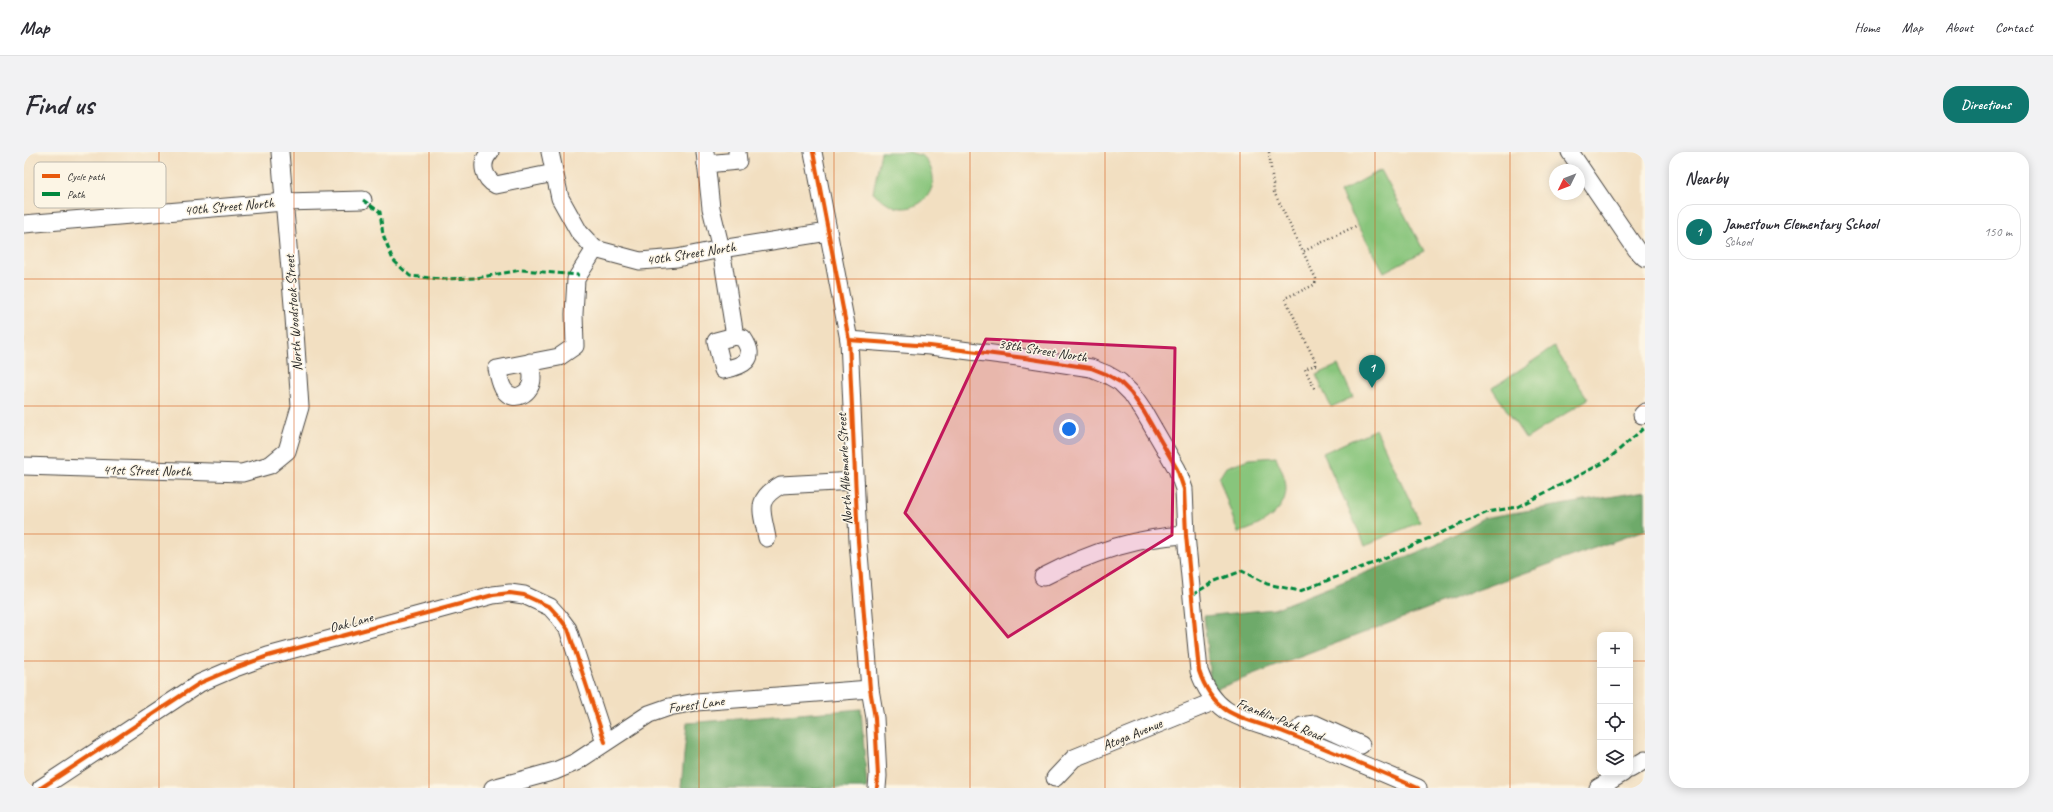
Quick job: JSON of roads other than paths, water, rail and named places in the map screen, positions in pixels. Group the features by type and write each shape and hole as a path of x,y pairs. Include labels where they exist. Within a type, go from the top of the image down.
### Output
{"street":[{"name":"North Woodstock Street","path":"270,465 287,451 300,407 280,152"},
{"path":"490,152 484,164 485,174 490,182 496,186 554,173"},
{"path":"530,362 559,357 575,346 574,314 576,279 595,249 579,232 567,213 560,198 550,152"},
{"path":"735,336 721,249 711,208 705,158 738,161 737,152"},
{"name":"North Albemarle Street","path":"812,152 849,340 855,481 870,689 875,718 878,776 877,788"},
{"path":"1570,152 1636,249 1645,258"},
{"name":"40th Street North","path":"24,224 284,202 363,200"},
{"name":"40th Street North","path":"595,249 640,261 677,258 721,249 828,232"},
{"name":"38th Street North","path":"849,340 930,346 1091,368 1120,382 1131,393 1144,412 1177,469 1184,489 1186,535 1192,595"},
{"name":"41st Street North","path":"24,466 242,472 270,465"},
{"path":"767,538 762,504 764,496 771,490 782,485 855,481"},
{"path":"1043,577 1088,556 1139,540 1157,536 1186,535"},
{"name":"Oak Lane","path":"41,788 200,684 235,668 276,654 493,595 510,593 524,595 550,607 568,628 605,742"},
{"name":"Franklin Park Road","path":"1192,595 1199,671 1204,685 1215,701 1226,710 1240,717 1294,736 1418,788"},
{"name":"Forest Lane","path":"493,788 555,772 576,762 649,714 669,707 696,702 870,689"},
{"name":"Atoga Avenue","path":"1055,778 1074,758 1215,701"},
{"path":"1294,736 1302,726 1314,724 1361,745"},
{"path":"1633,767 1645,760"},
{"path":"1598,788 1618,776"}],"place":[{"name":"Jamestown Elementary School","path":"1372,388"}]}
